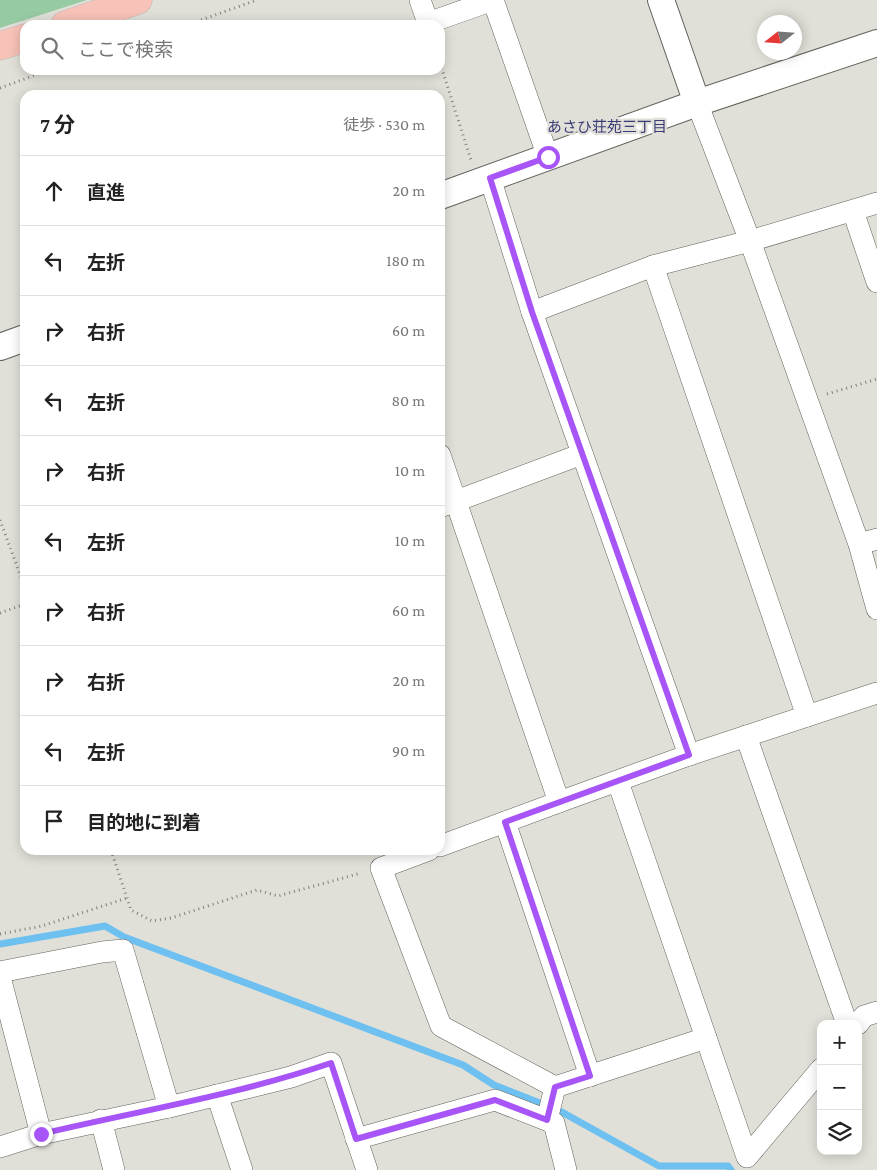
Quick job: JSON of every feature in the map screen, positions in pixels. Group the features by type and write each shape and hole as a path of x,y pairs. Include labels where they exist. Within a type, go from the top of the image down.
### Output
{"main road":[{"path":"79,20 138,0"},
{"path":"0,46 20,40"}],"street":[{"path":"420,0 427,20"},
{"path":"436,20 493,0 548,157"},
{"path":"660,0 807,400 868,542 877,609"},
{"path":"445,194 697,103 877,43"},
{"path":"484,180 689,755"},
{"path":"532,312 653,266 750,241 877,203"},
{"path":"852,210 877,282"},
{"path":"653,266 807,716"},
{"path":"0,347 20,340"},
{"path":"448,505 582,454"},
{"path":"445,486 448,505 559,802"},
{"path":"445,844 689,755 877,693"},
{"path":"746,736 846,1020"},
{"path":"618,782 747,1157 817,1073"},
{"path":"505,822 590,1076"},
{"path":"416,855 381,868 441,1026 555,1090"},
{"path":"0,972 102,952 124,950 169,1107"},
{"path":"0,977 41,1134"},
{"path":"861,1020 864,1016 877,1012"},
{"path":"555,1090 590,1076 706,1038"},
{"path":"0,1148 41,1134 169,1107 291,1077 331,1063 367,1170"},
{"path":"547,1119 555,1090"},
{"path":"217,1095 242,1170"},
{"path":"356,1139 495,1100 554,1123 566,1170"},
{"path":"101,1120 114,1170"}],"path":[{"path":"201,20 257,0"},
{"path":"0,88 35,75"},
{"path":"445,75 484,180"},
{"path":"807,400 877,379"},
{"path":"0,520 20,574"},
{"path":"0,613 20,606"},
{"path":"114,855 131,910 152,921 170,918 257,890 278,896 381,868"},
{"path":"0,934 42,926 127,898"}],"green space":[{"path":"0,0 87,0 20,20 0,28"}],"waterway":[{"path":"0,944 105,926 124,937 463,1065 494,1085 560,1111 659,1166 728,1166 731,1170"}],"district":[{"name":"あさひ荘苑三丁目","path":"607,127"}],"route":[{"path":"41,1134 169,1107 291,1077 331,1063 356,1139 495,1100 547,1120 555,1087 590,1076 505,822 689,755 532,312 490,178 548,157"}]}
